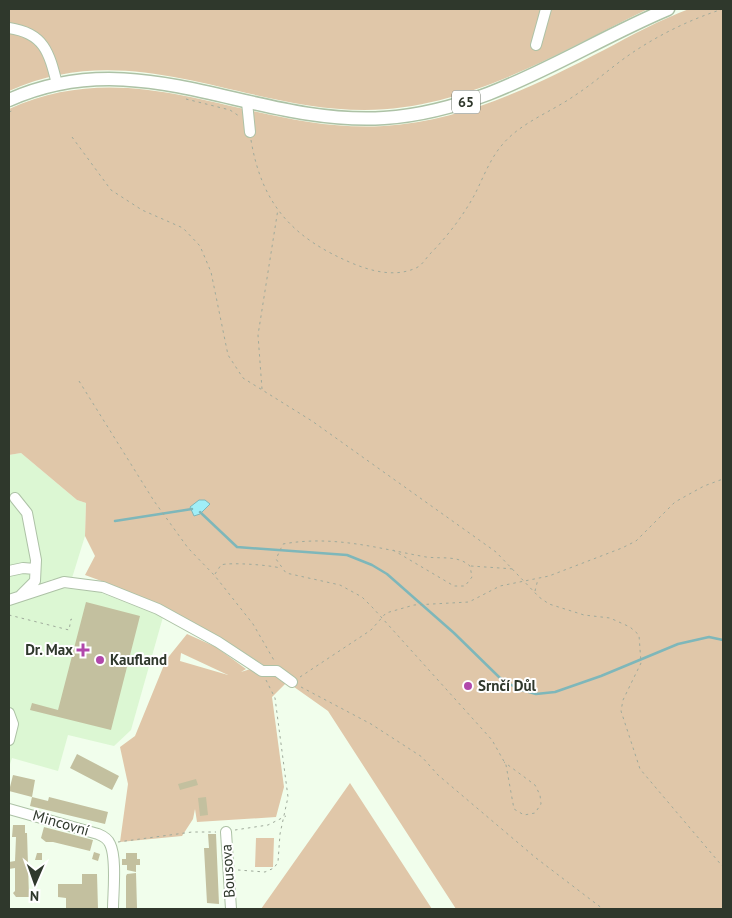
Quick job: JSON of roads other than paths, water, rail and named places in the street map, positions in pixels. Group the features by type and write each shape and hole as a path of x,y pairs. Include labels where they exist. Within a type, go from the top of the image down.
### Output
{"main road":[{"name":"65","path":"13,104 57,84 92,78 135,78 312,115 384,118 436,110 482,97 522,81 668,9"}],"street":[{"path":"536,45 546,9"},
{"path":"9,28 23,30 41,41 51,58 57,84"},
{"path":"247,102 250,132"},
{"path":"14,598 34,581 36,560 27,513 15,498"},
{"path":"9,572 23,568 35,569"},
{"path":"14,598 64,582 103,587 158,609 218,642 262,671 277,671 292,682"},
{"path":"9,714 13,724 9,739"},
{"name":"Mincovní","path":"9,809 98,834 110,843 113,852 113,909"},
{"name":"Bousova","path":"226,832 231,909"}],"water":[{"path":"199,500 205,500 210,504 200,514 194,516 190,507"}],"waterway":[{"path":"115,521 192,509"},
{"path":"200,512 237,547 347,555 372,565 387,574 454,633 500,678 518,689 536,694 555,692 601,676 678,644 709,637 723,640"}],"place":[{"name":"Dr. Max","path":"83,650"},
{"name":"Kaufland","path":"100,660"},
{"name":"Srnčí Důl","path":"468,686"}]}
